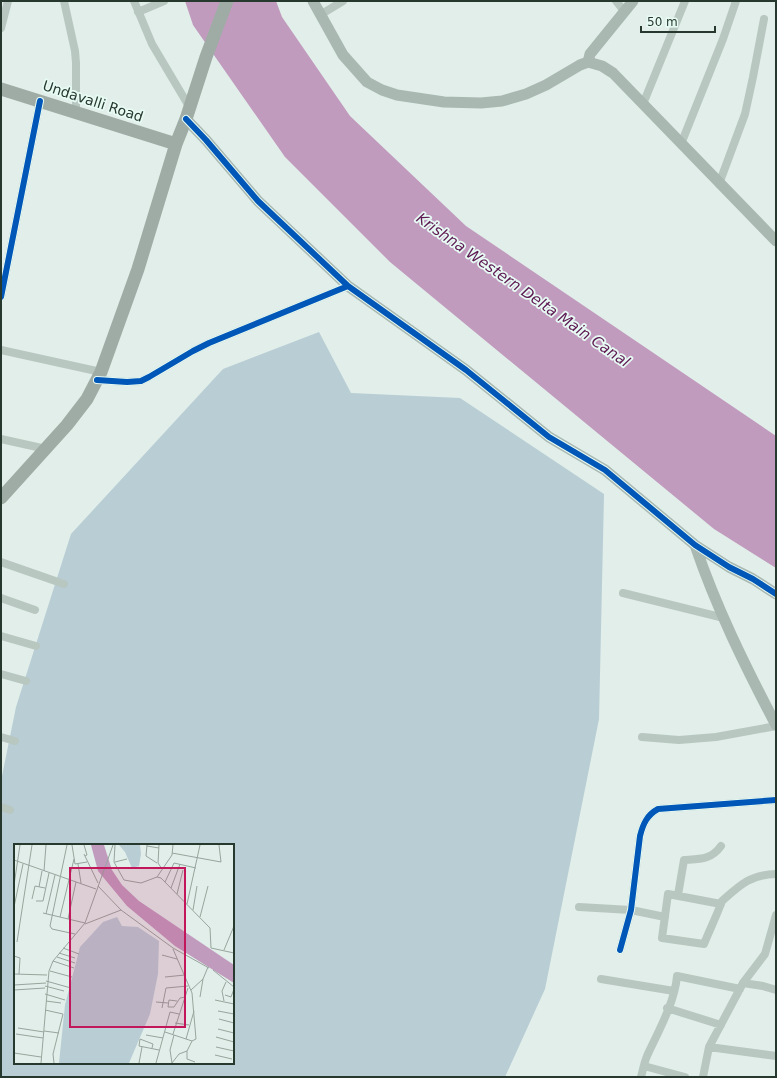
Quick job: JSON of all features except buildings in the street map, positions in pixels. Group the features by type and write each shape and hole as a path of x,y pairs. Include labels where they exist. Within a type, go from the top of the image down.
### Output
{"main road":[{"path":"1,498 67,425 87,398 99,376 138,269 176,144 188,113 206,57 228,1"},
{"name":"Undavalli Road","path":"1,88 176,144"}],"street":[{"path":"1,28 8,1"},
{"path":"64,1 76,57 76,113"},
{"path":"134,1 152,44 188,113 206,140 258,200 348,286 466,370 549,437 605,470 695,545 729,568 753,579 776,594"},
{"path":"138,12 164,1"},
{"path":"313,1 343,55 367,82 396,95 444,102 473,103 502,101 526,94 546,85 580,65 588,62 602,66 613,73 719,184 776,241"},
{"path":"320,15 343,1"},
{"path":"616,1 624,12"},
{"path":"588,62 590,54 633,1"},
{"path":"643,104 685,1"},
{"path":"681,144 723,39 736,1"},
{"path":"719,184 747,107 764,19"},
{"path":"1,297 40,101"},
{"path":"1,350 99,376 128,382 141,381 193,351 348,286"},
{"path":"1,439 46,449"},
{"path":"642,737 679,740 723,736 776,725 746,668 706,578 695,545"},
{"path":"1,562 64,584"},
{"path":"623,593 724,618"},
{"path":"1,598 35,610"},
{"path":"1,636 36,646"},
{"path":"1,674 26,681"},
{"path":"1,737 15,741"},
{"path":"620,950 631,910 640,836 647,818 658,809 776,800"},
{"path":"1,807 10,810"},
{"path":"678,896 684,860 707,858 721,846"},
{"path":"721,904 668,894 662,938 704,944 721,904 722,900 742,883 761,874 776,874"},
{"path":"579,907 631,910 665,917"},
{"path":"703,1077 710,1047 742,986 765,954 776,916"},
{"path":"641,1077 644,1066 676,988 677,976 742,986 763,986 776,990"},
{"path":"601,979 674,991"},
{"path":"668,1008 721,1025"},
{"path":"710,1047 776,1056"},
{"path":"644,1066 685,1077"}],"shaded area":[{"path":"319,332 351,393 460,398 604,494 599,719 545,989 505,1077 1,1077 1,781 16,707 71,534 223,369"}],"water":[{"name":"Krishna Western Delta Main Canal","path":"185,1 276,1 282,17 350,116 466,226 776,436 776,568 714,529 390,262 285,157 193,25"}],"cycle path":[{"path":"1,297 40,101"},
{"path":"186,119 258,201 348,286 466,370 549,437 605,470 695,545 729,567 753,579 776,594"},
{"path":"97,380 127,382 141,381 209,343 348,286"},
{"path":"620,950 631,910 640,836 644,824 651,814 658,809 776,800"}]}
